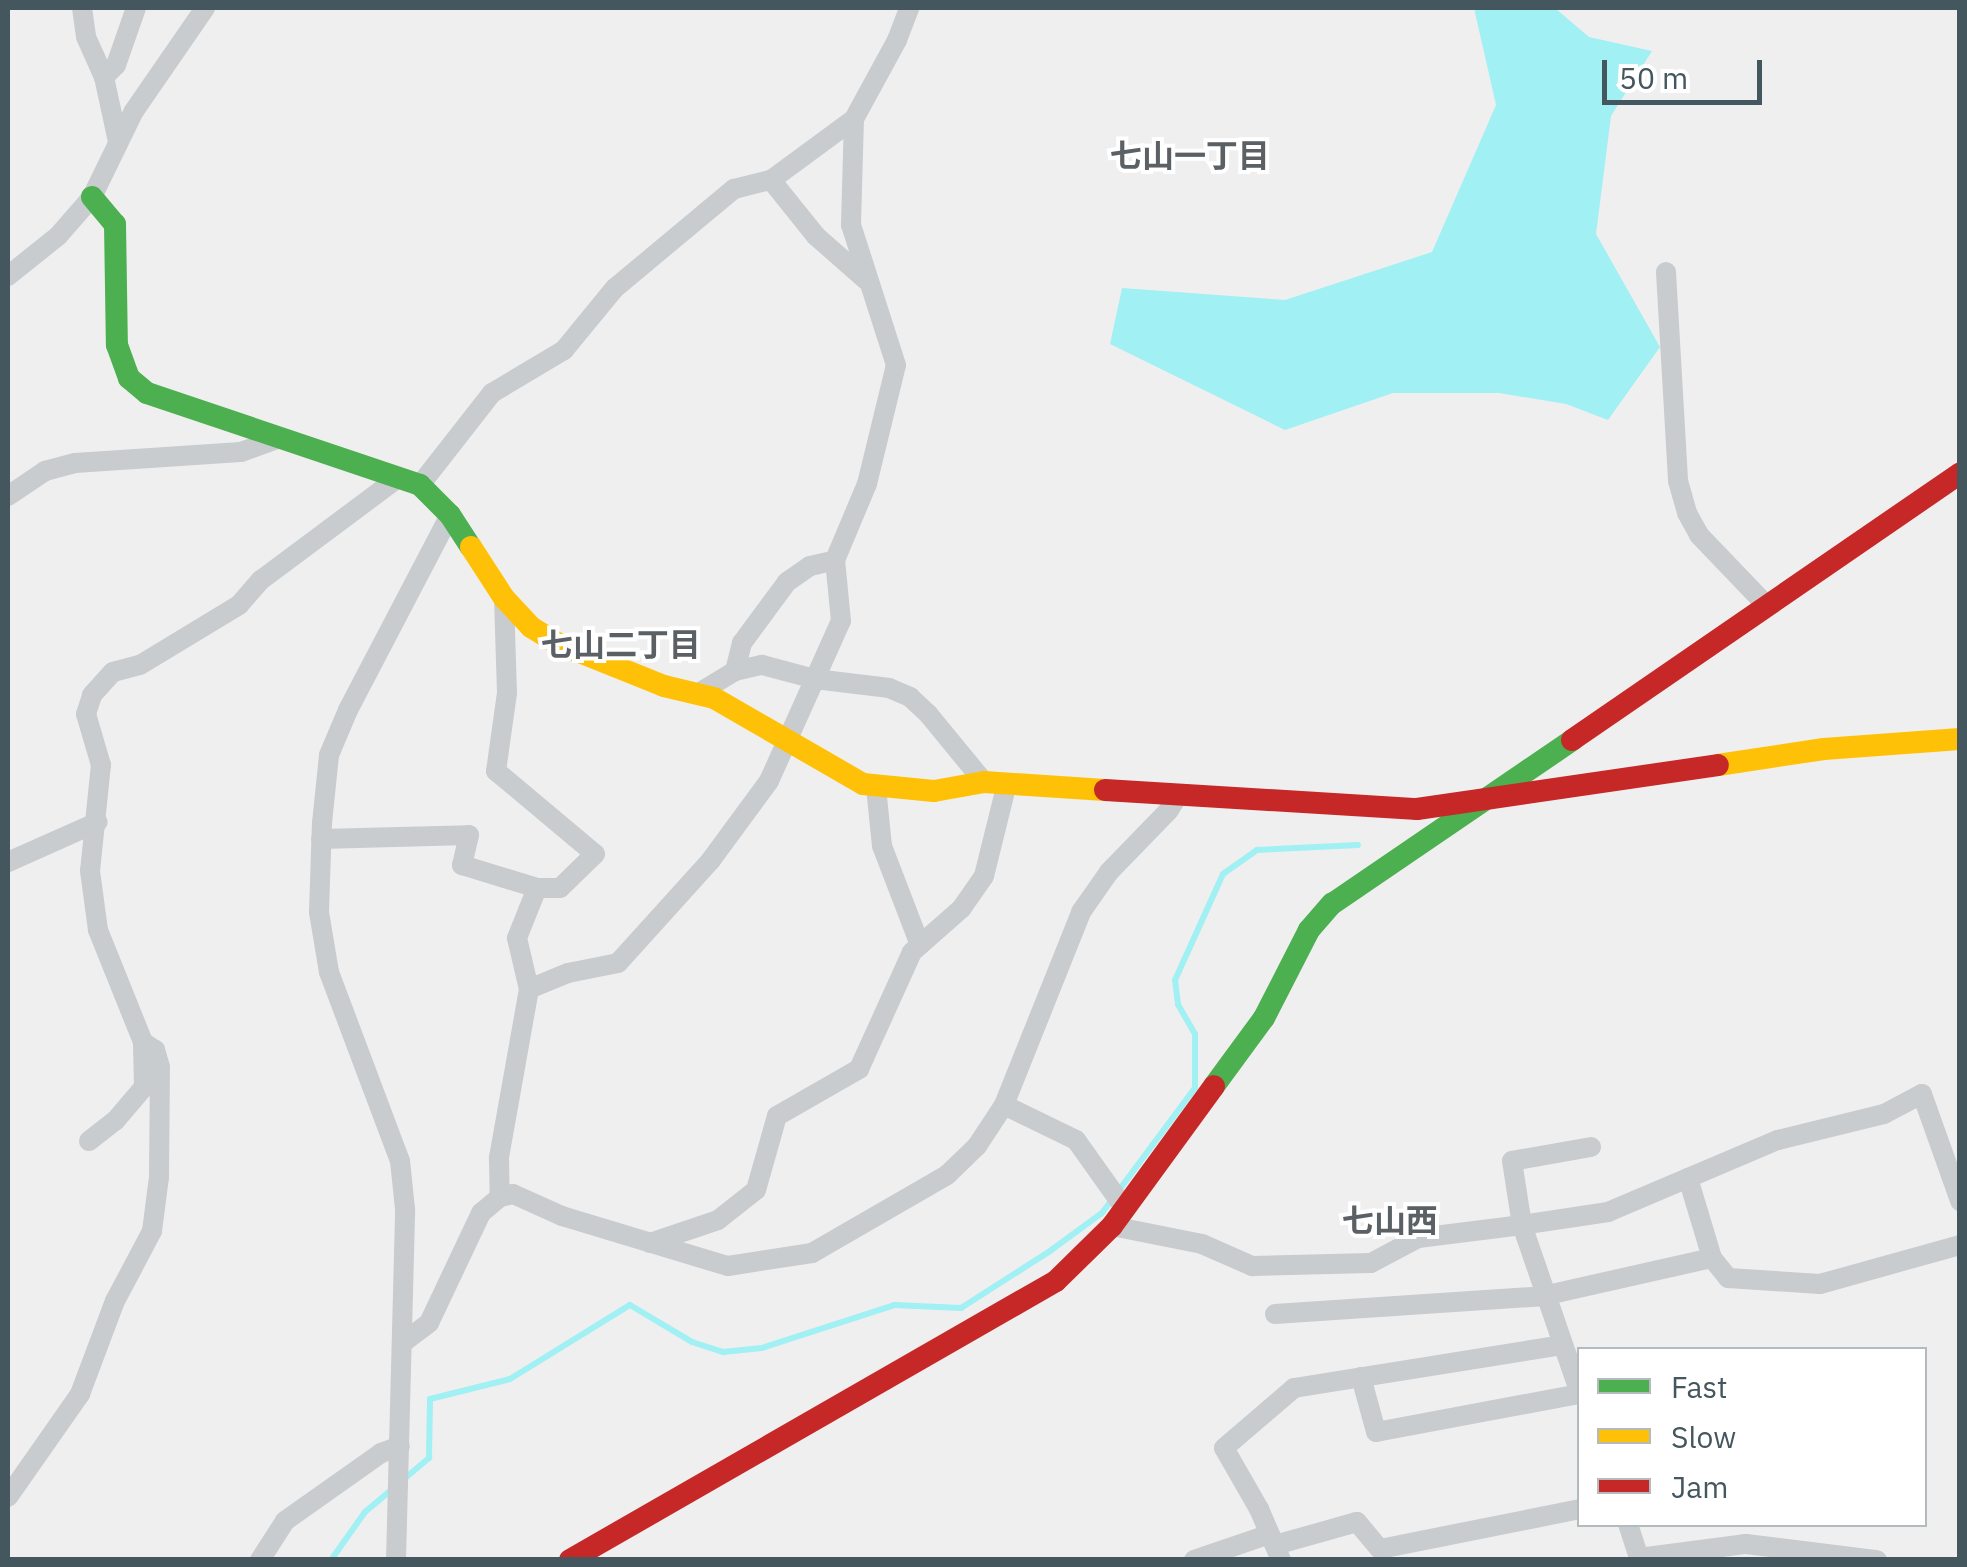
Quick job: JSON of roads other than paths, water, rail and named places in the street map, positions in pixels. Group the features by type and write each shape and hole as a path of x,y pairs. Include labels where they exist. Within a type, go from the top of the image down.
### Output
{"street":[{"path":"82,8 86,37 104,78 118,142"},
{"path":"104,78 116,65 136,8"},
{"path":"8,276 58,236 92,197 118,142 204,8"},
{"path":"89,1141 115,1121 144,1087 143,1042 98,930 90,871 101,764 86,714 92,695 112,672 140,665 239,605 261,580 409,482 492,393 564,350 616,288 734,189 772,180 854,119 897,40 909,8"},
{"path":"529,989 568,973 618,963 711,860 769,780 840,621 835,560 867,484 896,364 866,280 852,225 854,119"},
{"path":"772,180 816,236 866,280"},
{"path":"92,197 115,224 117,346 129,378 147,393 409,482 450,515 504,598 531,627 558,643 664,686 714,698 876,787 934,791 996,783 1417,809 1824,750 1960,739"},
{"path":"1666,272 1678,480 1687,513 1699,535 1768,606"},
{"path":"8,496 44,471 76,463 241,452 280,438"},
{"path":"570,1560 1056,1281 1118,1218 1264,1018 1309,930 1332,904 1960,473"},
{"path":"396,1560 405,1340 405,1210 400,1162 329,972 319,912 321,839 329,755 348,710 450,515"},
{"path":"735,671 742,643 787,582 810,566 835,560"},
{"path":"321,839 469,835 462,865 538,888 560,888 594,854 496,771 508,693 504,598"},
{"path":"698,694 735,671 762,664 816,680 889,688 910,697 996,783"},
{"path":"650,1244 718,1220 756,1190 778,1116 858,1069 897,978 920,944 960,910 984,876 996,783"},
{"path":"876,787 882,846 920,944"},
{"path":"405,1340 429,1322 481,1213 500,1197 513,1194 562,1216 728,1266 812,1253 947,1175 977,1146 1004,1105 1080,912 1108,872 1169,810 1178,794"},
{"path":"8,862 98,822"},
{"path":"500,1197 499,1158 529,989 517,938 538,888"},
{"path":"8,1498 80,1394 115,1302 152,1230 160,1177 160,1067 155,1050 143,1042"},
{"path":"1004,1105 1076,1140 1118,1218 1202,1244 1252,1266 1371,1263 1418,1238 1608,1212 1778,1140 1884,1114 1922,1094 1960,1201"},
{"path":"1577,1386 1522,1226 1512,1161 1591,1147"},
{"path":"1688,1178 1712,1258 1728,1278 1820,1284 1960,1244"},
{"path":"1275,1314 1543,1296 1712,1258"},
{"path":"1275,1546 1224,1448 1294,1388 1562,1346"},
{"path":"1361,1377 1376,1432 1577,1395"},
{"path":"260,1560 285,1521 381,1453 400,1446"},
{"path":"1194,1560 1275,1546 1356,1522 1380,1549 1577,1510"},
{"path":"1629,1527 1638,1558 1746,1544 1877,1560"}],"water":[{"path":"1474,8 1555,8 1589,37 1652,51 1611,116 1596,234 1660,347 1608,420 1566,404 1499,393 1393,393 1285,430 1110,344 1122,288 1285,300 1432,252 1496,105"}],"waterway":[{"path":"404,1479 429,1458 430,1399 510,1379 630,1305 692,1342 723,1352 762,1348 894,1305 961,1308 1050,1251 1102,1213 1195,1088 1195,1034 1178,1004 1175,980 1223,874 1257,850 1358,845"},
{"path":"331,1560 365,1512 391,1490"}],"district":[{"name":"七山一丁目","path":"1190,155"},
{"name":"七山二丁目","path":"621,644"},
{"name":"七山西","path":"1390,1220"}]}
